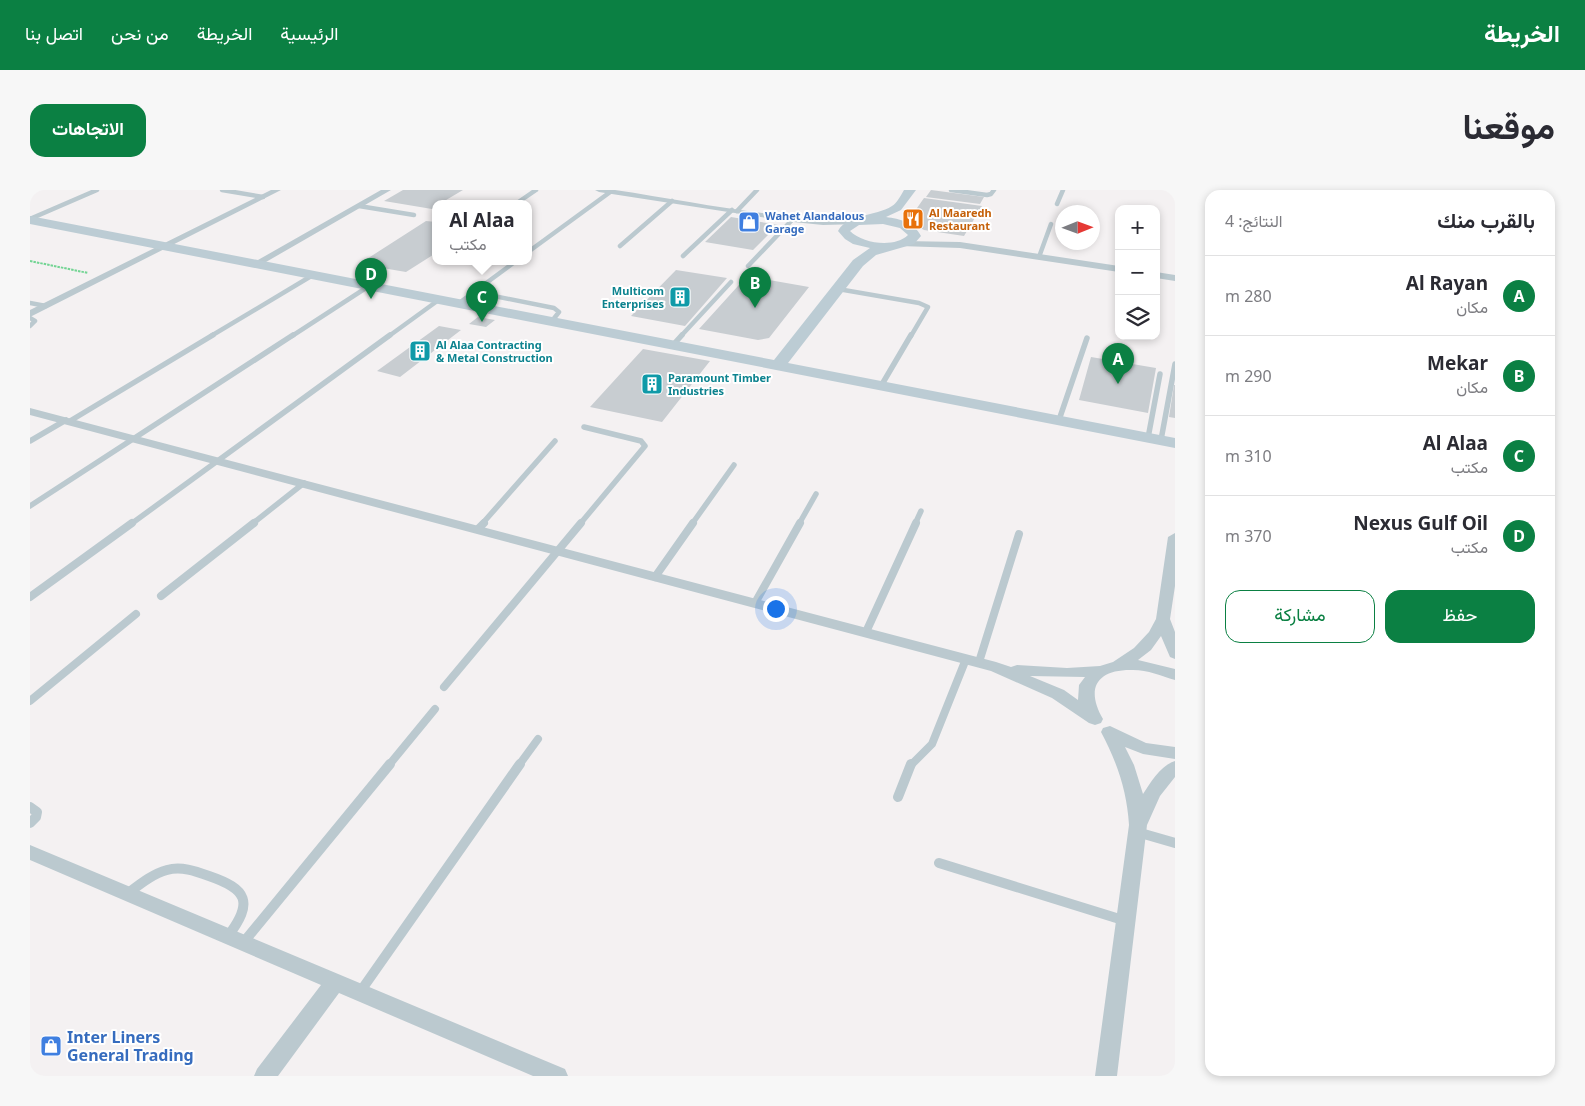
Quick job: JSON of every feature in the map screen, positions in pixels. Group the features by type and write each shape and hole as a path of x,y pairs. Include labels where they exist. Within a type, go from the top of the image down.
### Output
{"street":[{"path":"30,314 278,190"},
{"path":"256,264 387,190"},
{"path":"600,190 792,219 823,222 888,221 928,236 960,245 1115,268"},
{"path":"858,263 858,253 844,228 896,208 910,190"},
{"path":"778,366 858,263 872,252 914,239 915,236 898,216 896,208"},
{"path":"30,219 1161,440"},
{"path":"792,219 829,228 848,237 875,245 960,245"},
{"path":"1160,276 1175,278"},
{"path":"30,411 996,667 1049,672 1101,671 1117,666 1139,653 1154,637 1163,619 1175,536"},
{"path":"1163,619 1175,654"},
{"path":"1117,666 1149,667 1175,676"},
{"path":"996,667 1058,694 1095,719 1109,732 1120,750 1134,786 1138,828"},
{"path":"1095,719 1087,708 1084,696 1086,686 1091,678 1101,671"},
{"path":"1109,732 1143,748 1175,753"},
{"path":"1106,1076 1138,828 1144,806 1154,790 1175,766"},
{"path":"30,852 558,1076"},
{"path":"265,1076 335,982"}],"lane":[{"path":"30,219 97,190"},
{"path":"222,190 263,197"},
{"path":"521,200 536,190"},
{"path":"683,256 757,190"},
{"path":"951,190 987,195 992,194 994,190"},
{"path":"1057,204 1063,190"},
{"path":"532,249 612,191"},
{"path":"620,246 672,201"},
{"path":"359,206 414,216"},
{"path":"748,266 792,219"},
{"path":"1039,257 1051,224"},
{"path":"459,303 511,265"},
{"path":"30,441 68,421 313,275"},
{"path":"673,345 731,282"},
{"path":"30,506 132,438 369,286"},
{"path":"838,289 920,303 928,307 881,386"},
{"path":"474,292 554,308 559,312 552,321"},
{"path":"30,597 440,300"},
{"path":"30,302 46,306"},
{"path":"30,318 35,321 30,326"},
{"path":"1059,420 1087,338"},
{"path":"1161,440 1175,364"},
{"path":"1160,374 1161,440"},
{"path":"444,687 645,446 641,441 584,427"},
{"path":"478,529 555,441"},
{"path":"656,577 734,464"},
{"path":"162,596 304,483"},
{"path":"755,603 816,494"},
{"path":"866,632 921,511"},
{"path":"898,797 912,762 932,744 972,661 1019,534"},
{"path":"30,701 136,614"},
{"path":"236,940 435,709"},
{"path":"360,992 538,739"},
{"path":"30,807 37,812 36,817 30,822"},
{"path":"1138,828 1175,843"},
{"path":"939,863 1126,921"},
{"path":"127,894 150,876 176,868 192,869 231,884 243,894 244,910 236,940"}],"path":[{"path":"30,261 106,276"}],"building":[{"path":"403,190 463,190 446,200 432,200 432,209 384,201"},
{"path":"931,190 984,197 980,204 926,197"},
{"path":"924,198 982,206 964,236 924,230 908,221"},
{"path":"731,217 778,225 753,250 705,242"},
{"path":"426,221 432,222 432,256 406,272 359,264"},
{"name":"Multicom Enterprises","path":"676,270 727,278 685,326 631,316"},
{"path":"747,276 809,287 769,338 758,340 699,329"},
{"path":"478,317 495,320 486,327 469,324"},
{"name":"Al Alaa Contracting & Metal Construction","path":"439,326 461,330 400,377 377,371"},
{"name":"Paramount Timber Industries","path":"643,349 710,361 662,422 590,407"},
{"path":"1091,357 1156,368 1148,413 1079,400"},
{"path":"1175,385 1175,418 1169,417"}],"place":[{"name":"Al Maaredh Restaurant","path":"913,219"},
{"name":"Wahet Alandalous Garage","path":"749,222"},
{"name":"Multicom Enterprises","path":"680,297"},
{"name":"Nexus Gulf Oil","path":"371,299"},
{"name":"Mekar","path":"755,308"},
{"name":"Al Alaa","path":"482,322"},
{"name":"Al Alaa Contracting & Metal Construction","path":"420,351"},
{"name":"Paramount Timber Industries","path":"652,384"},
{"name":"Al Rayan","path":"1118,384"},
{"name":"Inter Liners General Trading","path":"51,1046"}]}
